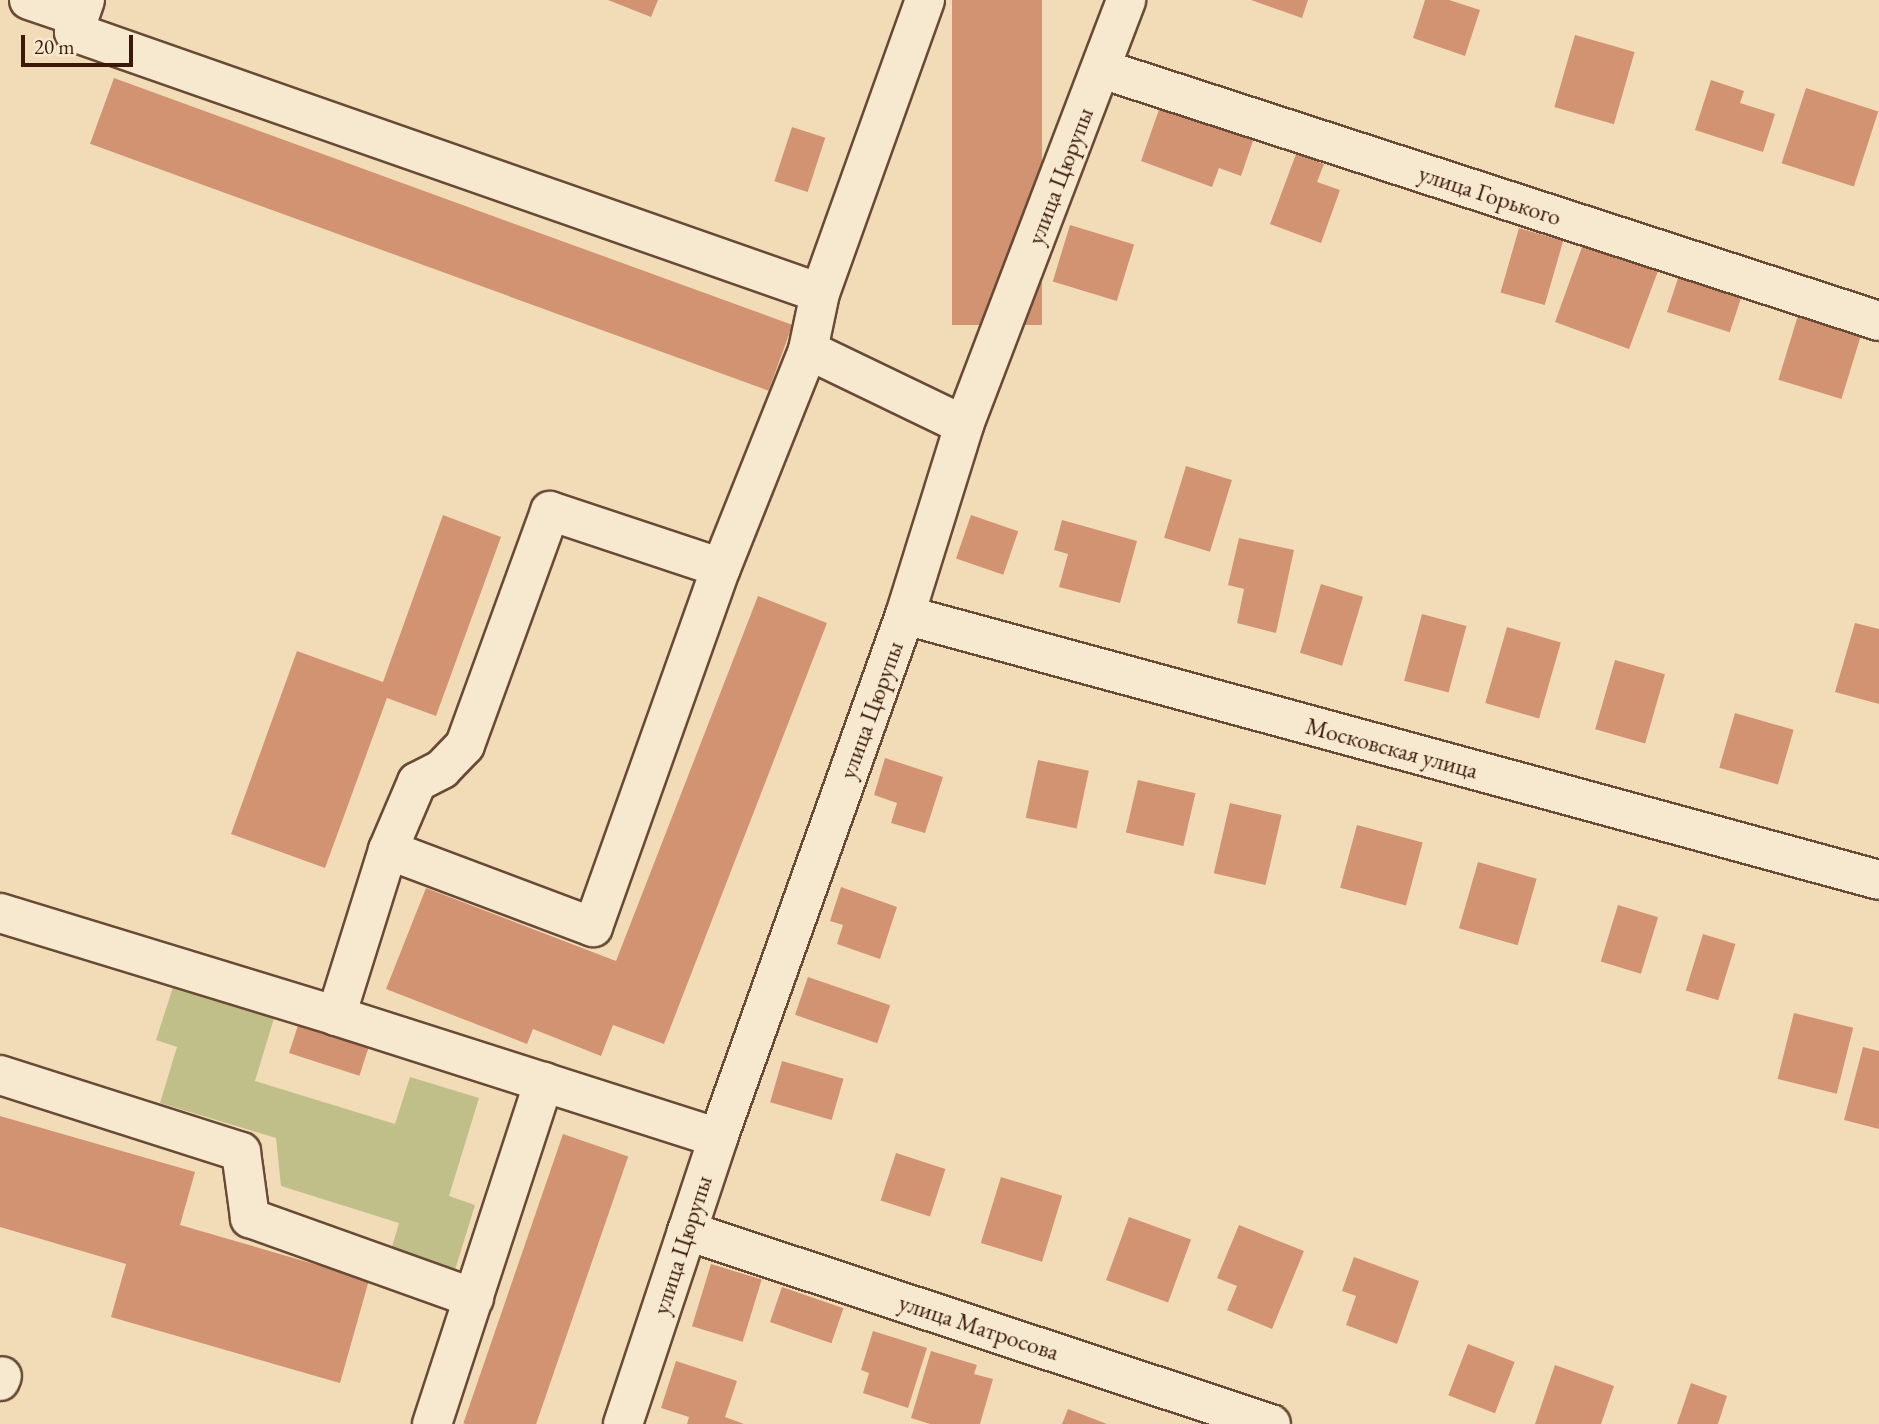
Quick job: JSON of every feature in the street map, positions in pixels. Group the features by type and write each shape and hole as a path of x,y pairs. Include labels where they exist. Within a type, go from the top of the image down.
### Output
{"street":[{"path":"29,0 82,8 74,32 820,293"},
{"path":"388,850 593,928 720,568 808,350 820,293 925,0"},
{"name":"улица Цюрупы","path":"623,1424 718,1138 905,615 964,425 1102,69 1126,0"},
{"name":"улица Горького","path":"1102,69 1879,321"},
{"path":"808,350 964,425"},
{"path":"337,1016 388,850 417,782 442,769 465,745 550,511 720,568"},
{"name":"Московская улица","path":"905,615 1879,880"},
{"path":"0,913 337,1016 718,1138"},
{"path":"0,1075 241,1152 250,1218 474,1298"},
{"path":"432,1424 544,1082"},
{"name":"улица Матросова","path":"687,1231 1271,1424"}],"shaded area":[{"path":"174,984 275,1015 255,1081 395,1124 410,1077 479,1098 449,1196 475,1205 455,1270 391,1250 399,1223 281,1186 276,1138 160,1103 177,1047 156,1040"}],"building":[{"path":"608,0 658,0 651,17"},
{"path":"952,0 1042,0 1042,325 952,325"},
{"path":"1251,0 1308,0 1302,18"},
{"path":"1425,0 1449,0 1480,10 1465,56 1413,38"},
{"path":"1575,35 1635,52 1614,124 1554,107"},
{"path":"114,78 792,325 769,391 90,144"},
{"path":"1711,80 1744,91 1740,103 1775,114 1763,152 1695,130"},
{"path":"1806,88 1878,111 1854,187 1782,163"},
{"path":"1163,98 1256,132 1241,176 1219,168 1212,187 1141,161"},
{"path":"792,127 825,138 808,192 774,181"},
{"path":"1296,154 1324,164 1317,182 1340,190 1321,243 1270,224"},
{"path":"1070,225 1134,245 1117,301 1053,281"},
{"path":"1519,228 1563,241 1545,305 1501,292"},
{"path":"1586,236 1629,252 1626,259 1658,271 1629,349 1555,322"},
{"path":"1680,272 1743,292 1730,332 1667,312"},
{"path":"1800,309 1863,328 1841,399 1778,380"},
{"path":"1186,466 1232,480 1210,552 1164,538"},
{"path":"443,515 501,537 436,716 387,698 325,868 231,834 297,651 383,682"},
{"path":"971,515 1018,531 1003,575 956,558"},
{"path":"1062,520 1137,541 1120,603 1059,587 1068,554 1054,550"},
{"path":"1239,538 1294,550 1276,633 1237,623 1244,589 1228,585"},
{"path":"1321,584 1363,597 1342,666 1300,653"},
{"path":"758,596 827,623 664,1044 613,1025 601,1056 533,1029 527,1044 386,989 426,888 616,961"},
{"path":"1422,614 1466,626 1449,693 1404,681"},
{"path":"1855,623 1879,629 1879,704 1835,692"},
{"path":"1507,627 1561,642 1539,718 1485,703"},
{"path":"1615,660 1665,674 1645,744 1595,729"},
{"path":"1735,713 1794,730 1778,785 1719,768"},
{"path":"885,758 943,777 925,833 891,823 897,803 874,795"},
{"path":"1038,760 1089,771 1077,829 1026,818"},
{"path":"1138,780 1195,793 1183,846 1126,833"},
{"path":"1230,803 1282,815 1265,885 1214,873"},
{"path":"1357,825 1423,843 1406,905 1340,888"},
{"path":"1478,862 1537,879 1518,945 1459,928"},
{"path":"841,887 897,907 880,959 837,944 843,925 830,921"},
{"path":"1618,905 1658,917 1641,974 1601,961"},
{"path":"1703,934 1736,944 1718,1000 1686,990"},
{"path":"808,977 890,1005 877,1043 795,1015"},
{"path":"302,1013 372,1036 359,1076 289,1053"},
{"path":"1794,1013 1853,1028 1837,1094 1778,1079"},
{"path":"1863,1047 1879,1051 1879,1129 1844,1120"},
{"path":"782,1061 844,1079 832,1120 770,1102"},
{"path":"0,1116 195,1172 180,1225 369,1280 340,1383 111,1317 126,1264 0,1227"},
{"path":"563,1134 628,1156 536,1424 463,1423"},
{"path":"896,1153 945,1169 930,1217 881,1201"},
{"path":"1001,1177 1062,1196 1042,1262 981,1243"},
{"path":"1129,1217 1191,1240 1168,1303 1106,1280"},
{"path":"1239,1225 1304,1251 1272,1329 1227,1310 1237,1286 1217,1278"},
{"path":"1354,1257 1419,1281 1397,1344 1346,1325 1356,1296 1342,1291"},
{"path":"711,1264 762,1279 743,1342 692,1326"},
{"path":"782,1287 843,1308 831,1343 770,1322"},
{"path":"873,1331 927,1348 908,1408 863,1393 869,1373 861,1370"},
{"path":"1468,1344 1515,1362 1495,1413 1448,1395"},
{"path":"931,1351 977,1365 974,1374 993,1379 980,1424 930,1424 911,1418"},
{"path":"676,1361 737,1381 725,1417 744,1424 687,1424 689,1417 661,1408"},
{"path":"1555,1365 1614,1386 1601,1424 1535,1424"},
{"path":"1691,1383 1727,1396 1718,1424 1677,1424"},
{"path":"1068,1409 1107,1424 1062,1424"}]}
